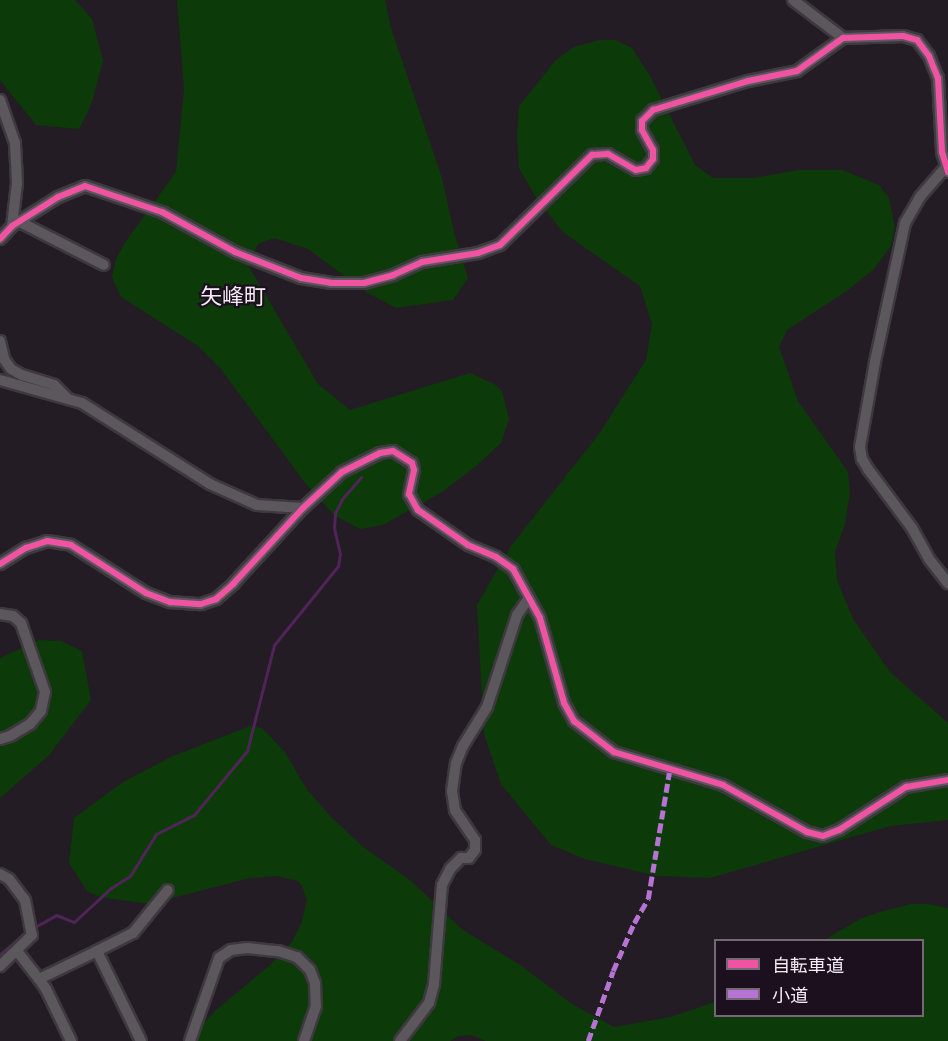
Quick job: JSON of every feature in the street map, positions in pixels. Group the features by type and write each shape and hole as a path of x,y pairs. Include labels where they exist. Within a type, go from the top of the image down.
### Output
{"street":[{"path":"793,0 843,38"},
{"path":"0,239 16,224 58,197 85,186 162,212 235,252 301,278 330,284 364,283 393,275 422,262 478,253 500,245 592,155 608,154 636,170 646,168 653,159 652,150 642,130 642,121 653,110 748,81 797,71 843,38 903,36 917,40 929,56 938,78 946,170 920,198 905,223 875,362 860,447 862,459 868,469 912,528 929,559 948,583"},
{"path":"0,100 15,143 16,224"},
{"path":"16,224 104,265"},
{"path":"0,341 4,359 11,369 22,375 54,384 68,399"},
{"path":"0,380 82,403 210,484 257,505 303,508"},
{"path":"0,564 26,548 47,541 71,545 146,593 170,602 201,604 216,599 233,584 303,508 342,472 380,453 393,450 412,463 414,470 409,494 412,504 468,545 496,556 513,569 540,618 564,703 574,722 614,752 673,767 723,785 807,832 823,836 839,830 906,787 948,780"},
{"path":"399,1041 429,1003 434,984 442,885 450,869 461,858 469,858 475,850 475,840 455,810 452,791 456,763 463,746 487,707 516,615 529,598"},
{"path":"0,614 13,616 21,623 45,692 41,711 30,724 0,739"},
{"path":"0,874 9,879 25,900 32,935 0,966"},
{"path":"39,979 133,933 168,890"},
{"path":"190,1041 219,958 231,950 247,948 278,951 297,957 310,970 315,983 316,1006 304,1041"},
{"path":"17,951 39,979 71,1041"},
{"path":"97,951 141,1041"}],"green space":[{"path":"0,0 75,0 92,19 103,61 91,105 79,129 36,125 0,80"},
{"path":"177,0 385,0 391,28 442,178 455,236 468,278 453,300 396,308 366,292 308,249 274,238 258,244 248,265 318,384 350,410 470,373 494,384 502,391 509,419 501,443 475,467 442,492 383,525 360,529 334,515 306,484 220,368 198,346 121,297 112,277 116,259 126,241 176,172 184,89"},
{"path":"600,40 615,40 632,48 650,76 695,165 713,178 754,178 798,170 842,170 879,185 889,198 895,227 891,246 874,269 848,290 787,330 779,347 798,401 848,472 850,492 845,524 835,552 837,580 853,619 890,672 948,723 948,820 890,826 710,878 657,876 585,859 551,845 501,784 484,734 477,605 511,546 599,434 646,360 652,324 640,286 564,233 538,201 519,168 517,134 519,106 556,60 574,47"},
{"path":"39,640 61,641 82,651 91,700 49,755 0,798 0,658"},
{"path":"250,726 262,728 285,752 306,788 330,816 362,846 411,881 463,930 520,965 572,1004 614,1027 671,1017 714,1002 714,1017 924,1017 924,939 826,939 860,919 911,904 928,904 948,908 948,1041 486,1041 471,1035 459,1036 450,1041 187,1041 215,1011 269,966 292,942 302,921 307,900 298,881 277,876 250,878 149,904 100,897 87,891 69,863 74,818 123,782 171,757"}],"waterway":[{"path":"33,928 56,915 74,922 111,888 130,876 156,834 194,815 247,751 274,645 338,566 340,554 334,528 335,513 342,499 361,477"},
{"path":"0,954 27,931"}],"marked path":[{"path":"588,1041 613,971 634,923 648,899 669,773"}],"cycle path":[{"path":"0,239 12,226 58,197 85,186 162,212 235,252 301,278 331,283 364,283 393,275 422,262 478,253 500,245 592,155 608,154 636,170 646,168 653,159 653,150 642,130 642,121 653,110 748,81 797,71 843,38 903,36 917,40 929,56 938,78 942,152 948,172"},
{"path":"0,564 26,548 47,541 71,545 146,593 170,602 201,604 216,599 233,584 303,508 342,472 380,453 393,451 412,463 414,470 409,494 418,510 468,545 496,557 513,569 540,618 564,703 574,721 614,752 723,785 807,832 823,836 839,830 906,787 948,780"}],"district":[{"name":"矢峰町","path":"233,298"}]}
